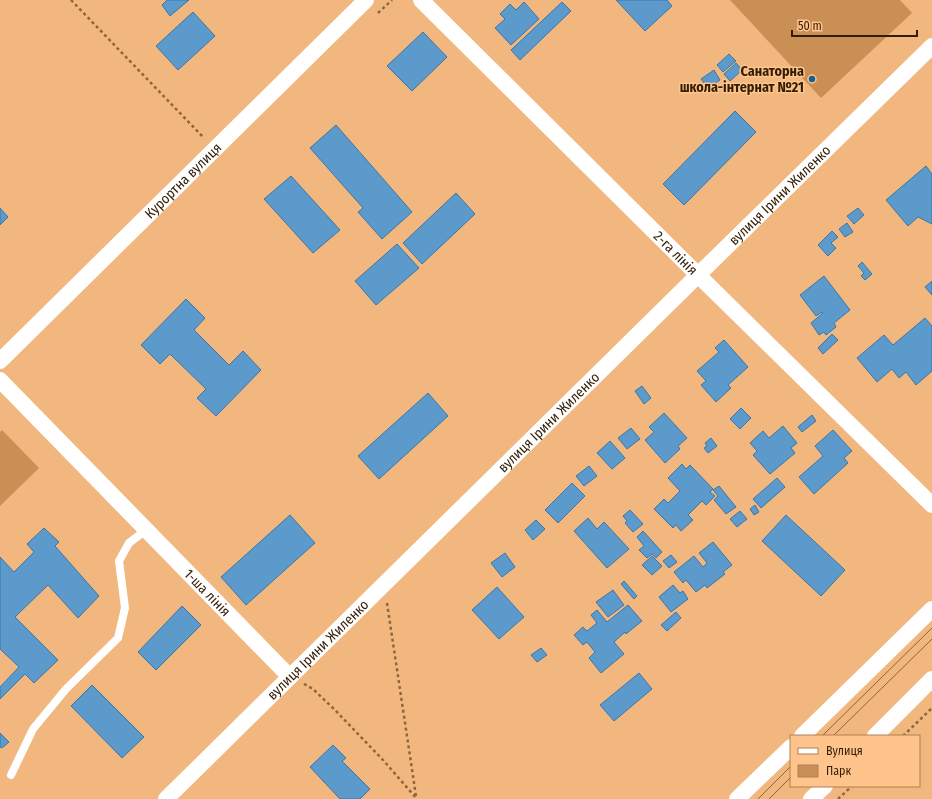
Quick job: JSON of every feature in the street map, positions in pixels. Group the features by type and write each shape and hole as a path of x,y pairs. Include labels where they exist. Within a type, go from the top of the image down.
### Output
{"street":[{"name":"Курортна вулиця","path":"0,361 366,0"},
{"name":"2-га лінія","path":"421,0 932,505"},
{"name":"вулиця Ірини Жиленко","path":"166,799 932,46"},
{"name":"1-ша лінія","path":"0,380 290,678"},
{"path":"803,735 932,609"},
{"path":"876,735 932,679"},
{"path":"737,799 790,748"},
{"path":"812,799 823,787"}],"lane":[{"path":"11,775 33,729 66,688 118,638 125,608 119,561 128,543 146,530"}],"path":[{"path":"71,0 214,149"},
{"path":"384,585 416,798"},
{"path":"290,678 313,689 336,710 416,798"},
{"path":"904,735 932,708"},
{"path":"838,799 851,787"}],"green space":[{"path":"730,0 900,0 912,13 821,98"},
{"path":"2,430 39,468 0,506 0,432"}],"building":[{"path":"167,0 189,0 170,16 162,5"},
{"path":"616,0 667,0 672,6 645,31"},
{"path":"524,2 539,19 511,45 495,28 505,19 500,14 510,4 516,10"},
{"path":"562,2 571,11 520,60 511,50"},
{"path":"193,12 215,36 178,70 156,46"},
{"path":"423,32 447,57 412,91 387,66"},
{"path":"729,54 736,61 723,72 717,65"},
{"path":"736,63 742,70 730,81 724,74"},
{"path":"714,70 720,80 708,88 701,79"},
{"path":"735,111 756,132 684,205 663,184"},
{"path":"336,125 412,212 382,239 358,212 363,208 310,148"},
{"path":"926,166 932,174 932,224 918,217 908,226 886,200"},
{"path":"291,176 340,230 313,253 264,199"},
{"path":"456,193 475,214 422,264 403,243"},
{"path":"0,208 8,217 0,225"},
{"path":"858,208 864,215 854,224 847,216"},
{"path":"847,223 853,232 845,237 839,229"},
{"path":"832,231 838,237 831,243 836,248 828,256 818,245"},
{"path":"397,244 419,268 376,305 355,281"},
{"path":"862,262 872,274 865,280 861,276 864,273 858,266"},
{"path":"824,276 850,310 834,323 836,327 826,335 824,332 819,335 811,323 823,313 822,312 816,316 800,295"},
{"path":"932,281 932,295 925,287"},
{"path":"186,299 205,318 194,330 229,365 243,351 261,370 216,416 197,398 206,389 170,354 160,364 141,345"},
{"path":"925,318 932,326 932,371 916,385 906,372 899,378 892,369 877,382 857,358 884,335 893,345"},
{"path":"832,334 838,340 823,354 818,348"},
{"path":"724,340 748,367 728,385 731,388 716,402 701,385 706,381 697,371 719,352 715,348"},
{"path":"642,386 651,398 644,404 635,391"},
{"path":"428,393 448,416 379,479 358,456"},
{"path":"741,408 751,418 740,429 730,419"},
{"path":"664,413 687,438 678,446 680,449 665,463 645,440 654,432 649,427"},
{"path":"812,415 816,421 802,432 798,427"},
{"path":"783,426 797,443 791,448 795,453 770,474 753,455 757,451 750,443 763,431 769,438"},
{"path":"631,428 640,439 627,449 618,438"},
{"path":"833,430 852,451 844,458 848,463 814,494 799,477 823,456 815,446"},
{"path":"711,438 717,446 708,453 704,448 707,446 705,443"},
{"path":"610,441 625,458 612,469 597,453"},
{"path":"682,464 686,469 690,465 713,489 710,492 715,496 706,505 702,501 688,515 693,520 681,531 676,525 673,528 654,509 664,499 668,503 680,491 668,478"},
{"path":"589,466 597,476 584,486 576,476"},
{"path":"777,478 785,487 761,508 753,499"},
{"path":"572,483 585,496 558,523 545,510"},
{"path":"719,486 736,507 726,514 714,500 718,496 713,490"},
{"path":"755,505 759,512 754,515 750,509"},
{"path":"630,510 643,524 633,532 625,523 627,521 623,516"},
{"path":"740,511 747,519 737,527 730,519"},
{"path":"290,515 315,543 246,605 221,577"},
{"path":"786,515 845,570 821,596 762,541"},
{"path":"588,518 597,529 604,522 629,549 607,568 574,531"},
{"path":"536,520 545,529 533,540 525,530"},
{"path":"44,528 59,542 55,546 99,596 78,618 48,585 15,617 58,660 34,683 25,674 0,699 0,687 19,667 0,649 0,557 14,572 34,552 27,544"},
{"path":"643,531 662,552 656,558 652,554 647,558 639,550 644,546 637,537"},
{"path":"713,542 732,565 723,572 725,574 707,588 705,585 696,592 686,580 683,583 674,572 694,556 703,567 707,563 699,553"},
{"path":"505,553 515,567 502,577 491,563"},
{"path":"671,555 677,562 669,568 663,561"},
{"path":"652,556 662,566 652,575 642,565"},
{"path":"624,581 637,596 634,599 621,584"},
{"path":"673,585 680,593 683,591 688,599 671,612 659,597"},
{"path":"497,587 524,617 499,639 472,610"},
{"path":"613,590 624,605 608,617 596,602"},
{"path":"628,605 642,621 626,634 625,632 614,642 624,654 601,673 589,658 595,652 587,642 583,645 574,635 583,627 587,631 597,623 591,615 597,610 607,622"},
{"path":"182,606 201,625 156,670 138,652"},
{"path":"676,612 681,618 667,631 661,625"},
{"path":"541,648 547,655 537,662 531,655"},
{"path":"639,673 652,689 614,721 600,705"},
{"path":"92,685 144,737 122,758 71,706"},
{"path":"0,733 9,742 2,748 0,747"},
{"path":"333,745 346,758 342,761 370,789 360,799 340,799 310,767"}],"tram line":[{"path":"823,735 932,628"},
{"path":"834,735 932,639"},
{"path":"758,799 790,767"},
{"path":"769,799 790,778"}],"place":[{"name":"Санаторна школа-інтернат №21","path":"812,79"}]}
